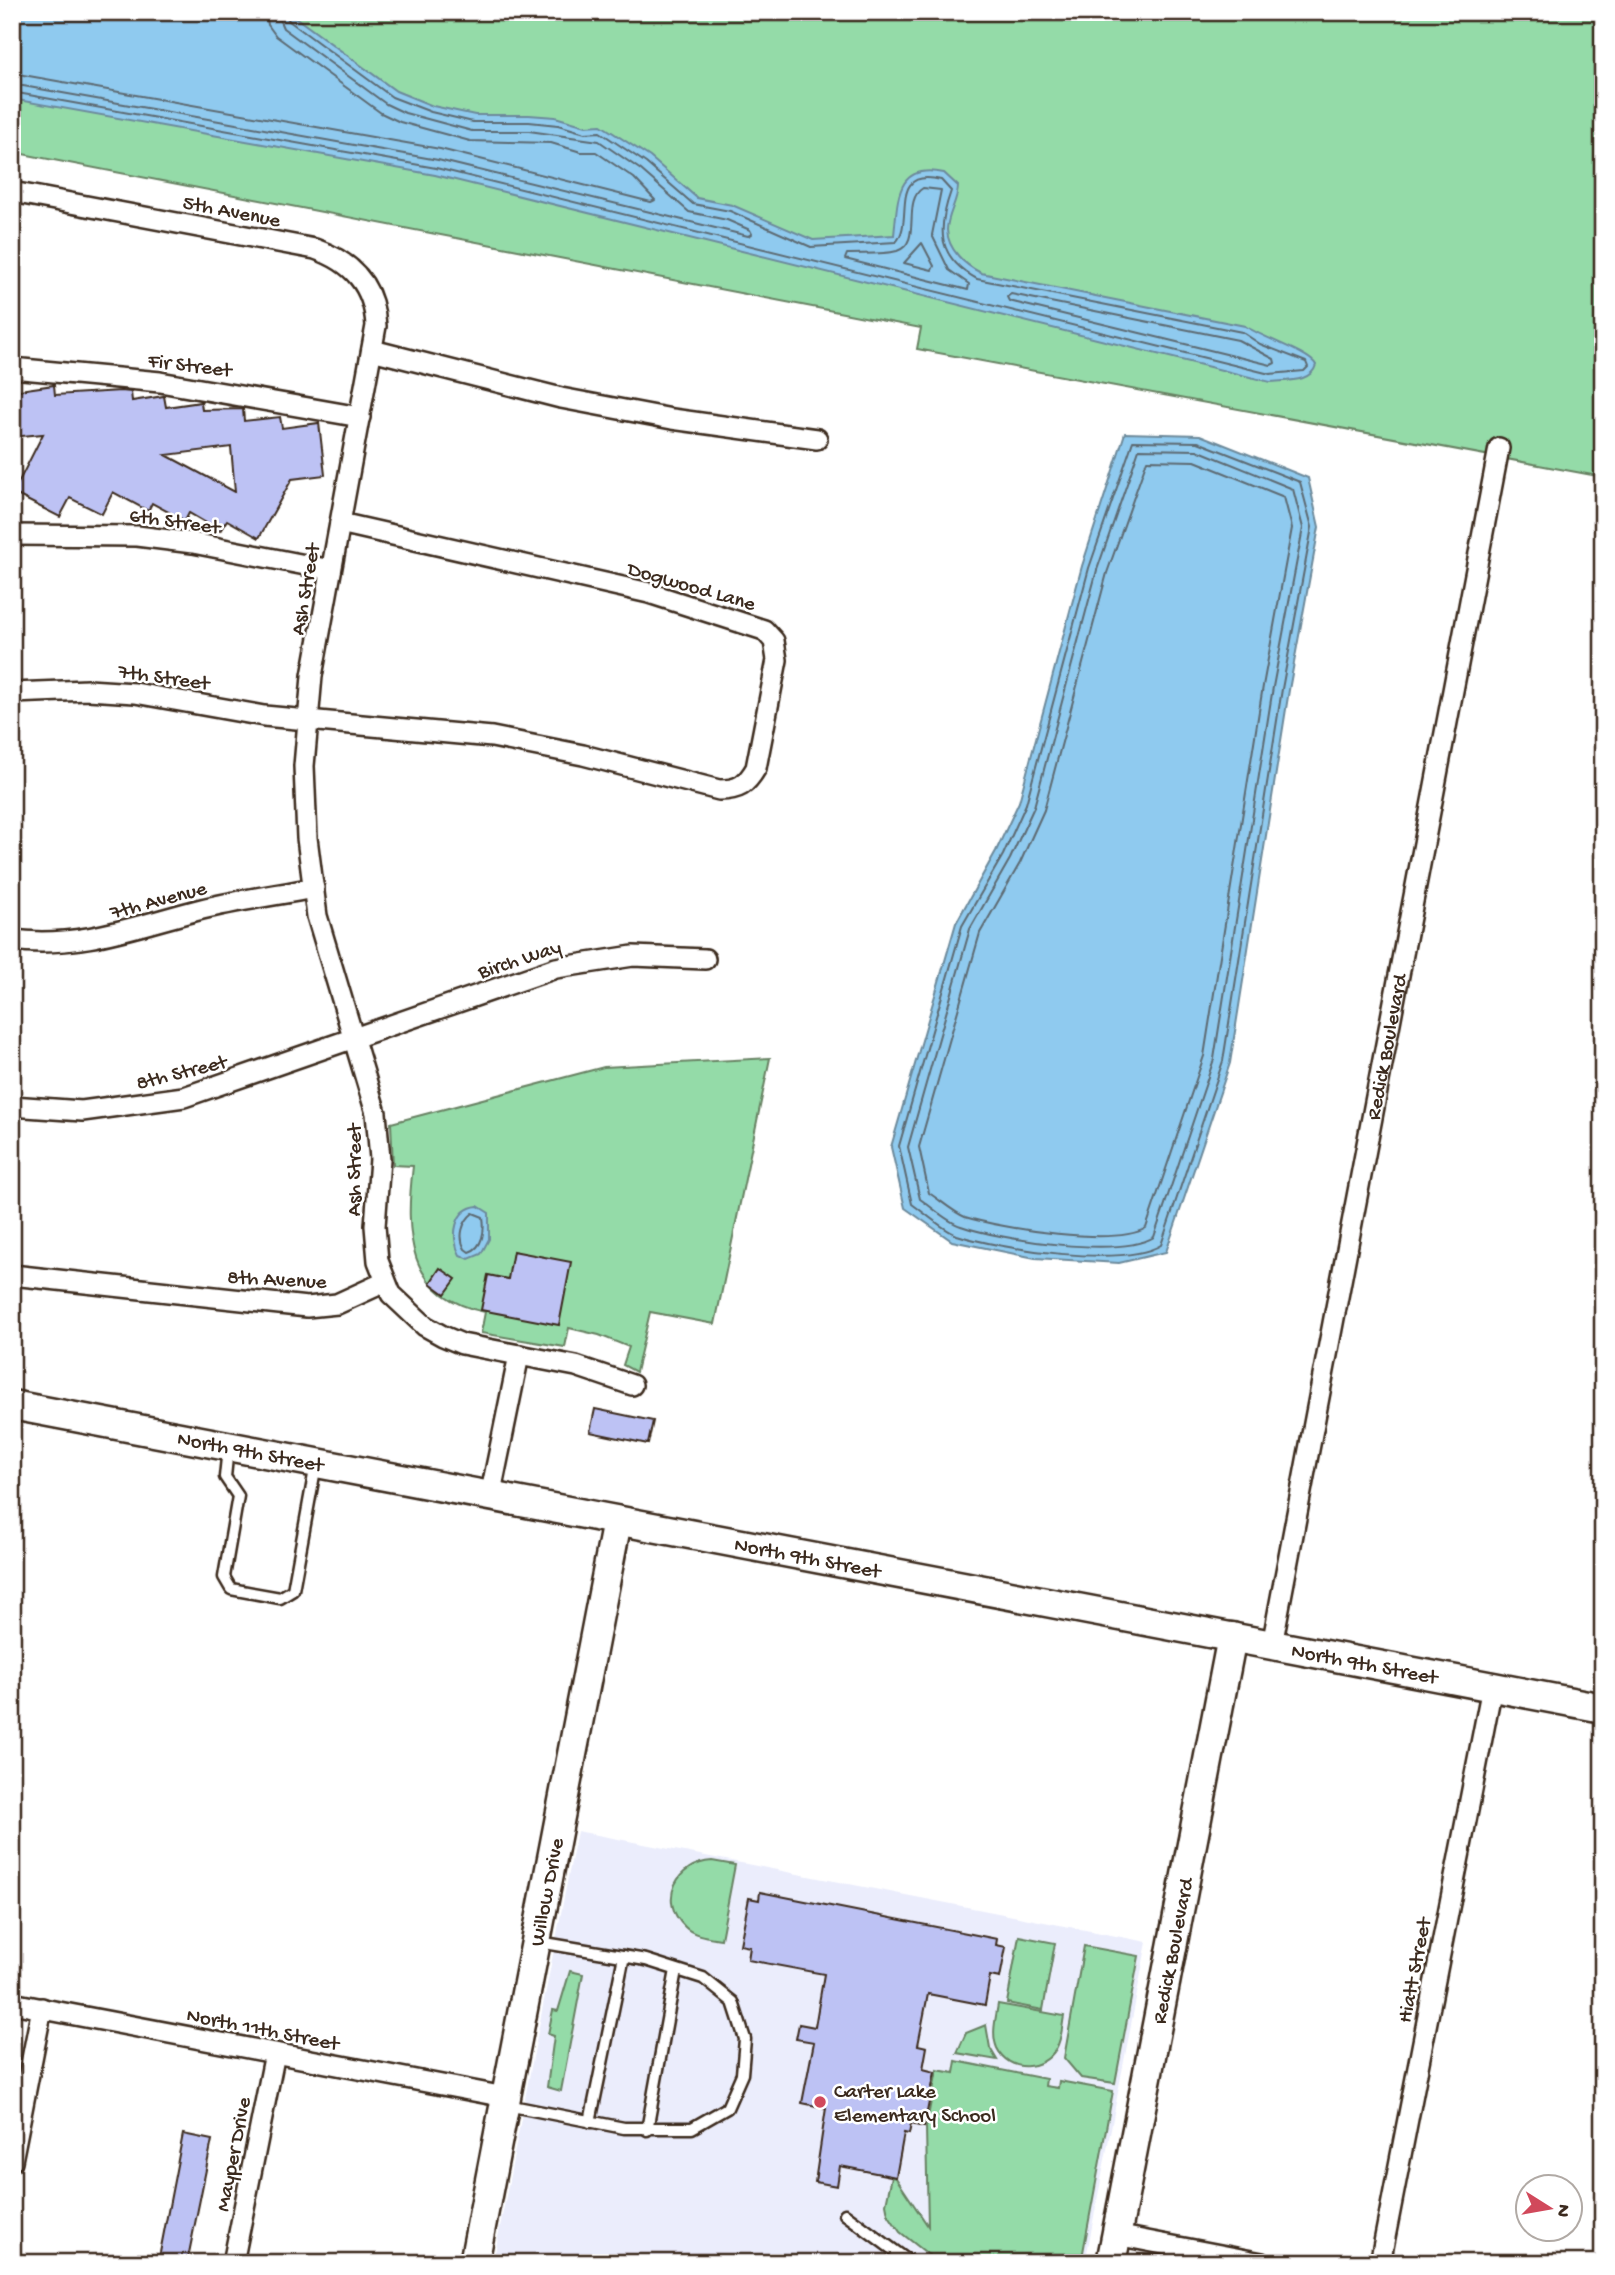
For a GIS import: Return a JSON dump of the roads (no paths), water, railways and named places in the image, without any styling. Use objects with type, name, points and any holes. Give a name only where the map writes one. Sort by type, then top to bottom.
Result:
[{"type":"street","name":"5th Avenue","points":[[12,192],[315,249],[336,256],[358,273],[370,292],[376,326],[372,350]]},
{"type":"street","name":"Ash Street","points":[[372,350],[312,676],[305,790],[314,888],[330,967],[376,1113],[380,1159],[376,1242],[385,1282]]},
{"type":"street","points":[[372,350],[561,398],[673,419],[817,439]]},
{"type":"street","name":"Fir Street","points":[[12,368],[184,385],[360,417]]},
{"type":"street","name":"Redick Boulevard","points":[[1272,1645],[1499,448]]},
{"type":"street","name":"Dogwood Lane","points":[[308,720],[492,737],[583,755],[719,790],[735,790],[747,784],[756,768],[777,660],[775,641],[764,630],[728,616],[649,593],[340,523]]},
{"type":"street","name":"6th Street","points":[[12,535],[137,536],[193,543],[331,570]]},
{"type":"street","name":"7th Street","points":[[12,693],[77,690],[135,693],[264,716],[308,720]]},
{"type":"street","name":"7th Avenue","points":[[12,940],[45,943],[95,939],[203,909],[314,888]]},
{"type":"street","name":"Birch Way","points":[[354,1039],[556,968],[585,961],[633,956],[705,959]]},
{"type":"street","name":"8th Street","points":[[12,1106],[82,1111],[184,1097],[354,1039]]},
{"type":"street","name":"8th Avenue","points":[[12,1275],[307,1307],[337,1304],[385,1282]]},
{"type":"street","points":[[385,1282],[391,1294],[407,1311],[443,1336],[588,1369],[632,1385]]},
{"type":"street","points":[[490,1497],[519,1355]]},
{"type":"street","name":"North 9th Street","points":[[12,1405],[1603,1708]]},
{"type":"street","name":"Willow Drive","points":[[483,2261],[504,2101],[617,1521]]},
{"type":"street","name":"Redick Boulevard","points":[[1111,2263],[1231,1637]]},
{"type":"street","name":"Hiatt Street","points":[[1380,2263],[1492,1687]]},
{"type":"street","name":"North 11th Street","points":[[12,2003],[275,2053],[504,2101]]},
{"type":"street","points":[[12,2161],[42,2008]]},
{"type":"street","name":"Mayper Drive","points":[[233,2263],[275,2053]]},
{"type":"street","points":[[1116,2235],[1262,2263]]},
{"type":"lane","points":[[228,1446],[225,1476],[238,1496],[224,1577],[231,1589],[281,1598],[293,1590],[316,1463]]},
{"type":"lane","points":[[504,2101],[590,2122],[648,2130],[692,2128],[726,2108],[742,2074],[745,2039],[733,2002],[703,1978],[624,1956],[535,1941]]},
{"type":"lane","points":[[590,2122],[624,1956]]},
{"type":"lane","points":[[648,2130],[676,1970]]},
{"type":"lane","points":[[845,2214],[911,2263]]},
{"type":"water","points":[[12,12],[288,12],[396,91],[433,106],[475,115],[555,117],[586,126],[601,125],[650,157],[697,198],[732,205],[813,240],[894,235],[899,198],[908,179],[916,173],[928,171],[944,173],[958,186],[947,224],[950,244],[963,261],[981,273],[1245,326],[1305,355],[1316,365],[1309,375],[1303,378],[1270,382],[435,175],[12,99]]},
{"type":"water","points":[[1125,433],[1200,435],[1308,478],[1319,527],[1289,690],[1230,1063],[1166,1252],[1119,1263],[1035,1258],[952,1241],[905,1208],[891,1147],[956,923],[996,851],[1019,802],[1082,566]]},
{"type":"water","points":[[478,1206],[489,1213],[489,1239],[481,1254],[469,1259],[460,1255],[457,1248],[456,1225],[464,1212]]},
{"type":"place","name":"Carter Lake Elementary School","points":[[820,2102]]}]
